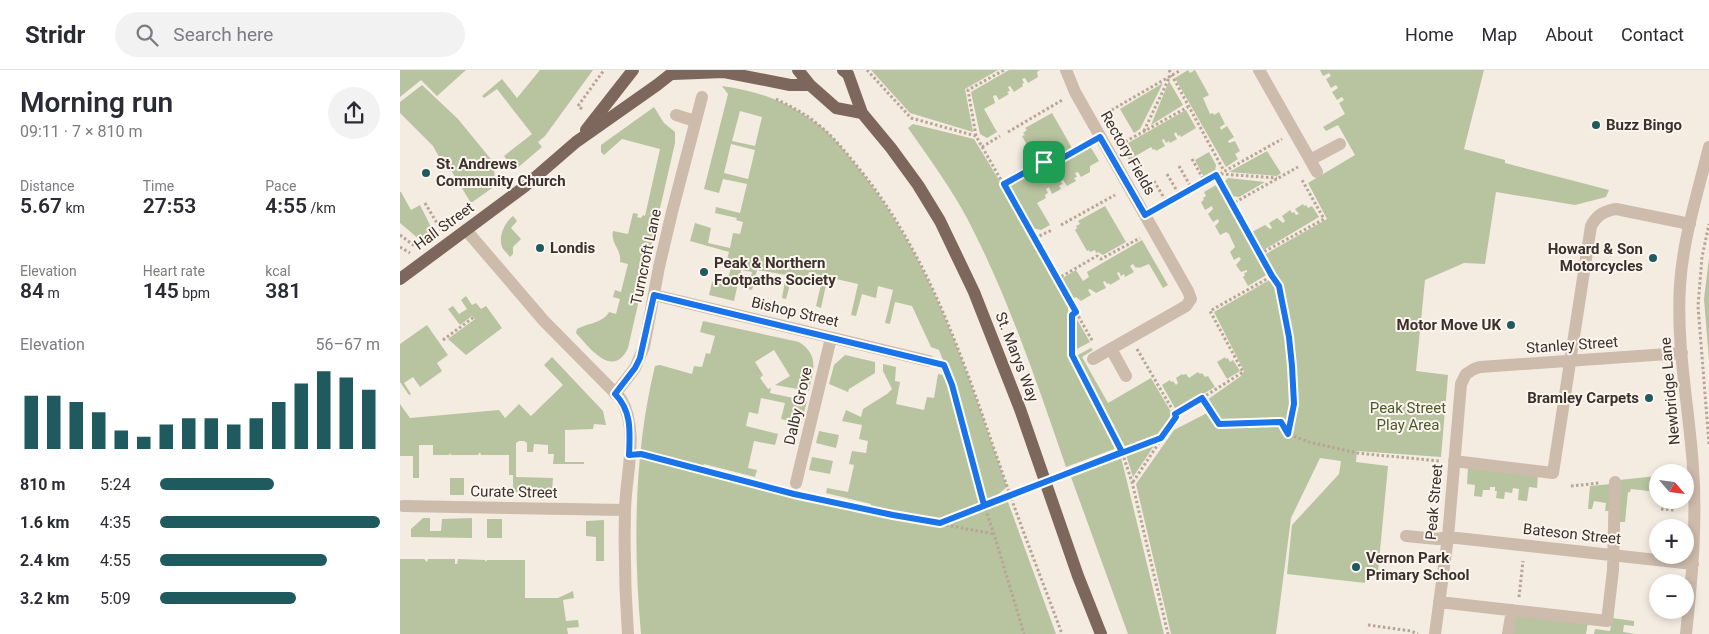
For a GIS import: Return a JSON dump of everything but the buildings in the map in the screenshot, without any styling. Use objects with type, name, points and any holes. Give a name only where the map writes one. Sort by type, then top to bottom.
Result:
[{"type":"main road","points":[[798,70],[810,85],[836,108],[862,113]]},
{"type":"main road","name":"St. Marys Way","points":[[844,70],[848,74],[862,113],[918,185],[940,221],[974,292],[1017,400],[1078,576],[1101,634]]},
{"type":"main road","name":"Hall Street","points":[[576,142],[632,71]]},
{"type":"main road","name":"Hall Street","points":[[400,279],[524,187],[576,142],[674,72]]},
{"type":"main road","points":[[674,72],[724,72],[790,85],[810,85]]},
{"type":"street","name":"Rectory Fields","points":[[1066,70],[1091,122],[1191,299],[1186,306],[1101,354]]},
{"type":"street","points":[[1259,70],[1316,172]]},
{"type":"street","name":"Turncroft Lane","points":[[615,394],[635,368],[640,358],[674,205],[702,97]]},
{"type":"street","points":[[676,114],[696,121]]},
{"type":"street","points":[[1310,160],[1340,144]]},
{"type":"street","name":"Newbridge Lane","points":[[1694,542],[1693,467],[1679,302],[1680,283],[1690,224],[1709,147]]},
{"type":"street","points":[[1454,461],[1554,473],[1591,226],[1596,217],[1606,210],[1616,209],[1690,224]]},
{"type":"street","points":[[466,230],[544,321],[625,406],[630,424],[625,510],[625,593],[628,634]]},
{"type":"street","name":"Bishop Street","points":[[654,295],[929,361]]},
{"type":"street","name":"Dalby Grove","points":[[796,488],[830,338]]},
{"type":"street","name":"Stanley Street","points":[[1466,374],[1474,369],[1490,366],[1682,353]]},
{"type":"street","points":[[1101,354],[1126,376]]},
{"type":"street","name":"Peak Street","points":[[1435,634],[1448,537],[1461,384],[1466,374]]},
{"type":"street","points":[[1439,602],[1607,621],[1613,570],[1615,482]]},
{"type":"street","name":"Curate Street","points":[[403,506],[625,510]]},
{"type":"street","name":"Bateson Street","points":[[1406,536],[1437,539],[1448,537],[1649,558]]},
{"type":"street","name":"Newbridge Lane","points":[[1686,634],[1693,564]]},
{"type":"street","points":[[1508,634],[1514,610]]},
{"type":"path","points":[[594,120],[578,106],[604,70]]},
{"type":"path","points":[[867,70],[911,118],[976,136]]},
{"type":"path","points":[[1004,70],[968,90],[976,136],[1101,354]]},
{"type":"path","points":[[1169,70],[1224,171]]},
{"type":"path","points":[[1091,122],[1181,70]]},
{"type":"path","points":[[1143,131],[1171,76]]},
{"type":"path","points":[[1008,132],[1075,92]]},
{"type":"path","points":[[773,98],[814,122],[834,138],[876,190],[899,225],[941,305],[1062,634]]},
{"type":"path","points":[[1109,152],[1188,106]]},
{"type":"path","points":[[1145,215],[1294,132]]},
{"type":"path","points":[[982,147],[1000,136]]},
{"type":"path","points":[[1004,184],[1044,162],[1052,164],[1100,137]]},
{"type":"path","points":[[1192,159],[1205,182]]},
{"type":"path","points":[[1232,204],[1310,160]]},
{"type":"path","points":[[1179,166],[1192,189]]},
{"type":"path","points":[[1167,174],[1180,196]]},
{"type":"path","points":[[1218,175],[1278,178]]},
{"type":"path","points":[[1218,175],[1232,204],[1279,286],[1289,337],[1292,366],[1294,404],[1288,434]]},
{"type":"path","points":[[1260,254],[1324,218],[1300,177]]},
{"type":"path","points":[[1154,181],[1167,203]]},
{"type":"path","points":[[1061,225],[1129,187]]},
{"type":"path","points":[[425,202],[442,232]]},
{"type":"path","points":[[1709,224],[1702,257],[1698,306],[1709,445]]},
{"type":"path","points":[[1035,238],[1052,230]]},
{"type":"path","points":[[1057,279],[1097,256],[1101,259],[1153,230]]},
{"type":"path","points":[[400,235],[419,249]]},
{"type":"path","points":[[400,247],[412,254]]},
{"type":"path","points":[[1175,414],[1243,372],[1210,311],[1272,276]]},
{"type":"path","points":[[1076,312],[1072,315],[1072,355],[1122,452],[1132,482],[1168,634]]},
{"type":"path","points":[[443,340],[474,317]]},
{"type":"path","points":[[1131,338],[1176,417],[1132,482]]},
{"type":"path","points":[[929,361],[944,365],[952,385],[984,505],[1024,634]]},
{"type":"path","points":[[1202,398],[1219,424],[1281,422],[1288,434],[1308,442],[1357,453],[1454,461]]},
{"type":"path","points":[[940,523],[1161,438]]},
{"type":"path","points":[[629,455],[641,454],[785,492]]},
{"type":"path","points":[[1571,486],[1615,482]]},
{"type":"path","points":[[796,488],[893,515],[994,534]]},
{"type":"path","points":[[1661,509],[1675,510]]},
{"type":"path","points":[[1514,610],[1525,545]]},
{"type":"path","points":[[1368,625],[1411,631],[1418,634]]},
{"type":"green space","points":[[400,70],[466,70],[437,96],[421,80],[400,97]]},
{"type":"green space","points":[[540,70],[593,70],[545,136],[538,142],[542,147],[515,170],[504,156],[532,134],[497,89],[484,98],[482,96],[502,79],[517,98]]},
{"type":"green space","points":[[871,70],[998,70],[965,89],[973,132],[910,113]]},
{"type":"green space","points":[[1009,70],[1040,70],[1037,72],[1038,77],[1028,83],[1025,78],[1022,79],[1023,86],[1014,92],[1010,86],[1008,87],[1010,91],[1007,92],[1009,94],[999,100],[996,95],[993,96],[995,103],[984,109],[997,132],[987,138],[980,134],[971,92]]},
{"type":"green space","points":[[1188,70],[1190,73],[1195,70],[1209,95],[1203,98],[1210,114],[1213,113],[1214,115],[1219,112],[1225,124],[1220,127],[1221,130],[1227,126],[1234,137],[1228,141],[1229,143],[1235,141],[1240,151],[1235,154],[1238,159],[1226,167],[1175,78]]},
{"type":"green space","name":"Peak Street Play Area","points":[[1320,70],[1484,70],[1464,149],[1505,160],[1505,163],[1609,190],[1606,197],[1575,205],[1496,192],[1485,264],[1464,263],[1425,280],[1416,371],[1448,375],[1441,457],[1357,451],[1356,462],[1388,466],[1378,572],[1366,570],[1365,583],[1287,574],[1292,525],[1339,474],[1341,461],[1320,458],[1291,518],[1276,634],[1171,634],[1136,484],[1174,430],[1211,411],[1212,409],[1207,400],[1241,376],[1244,371],[1214,312],[1271,279],[1274,283],[1277,277],[1264,255],[1327,219],[1308,183],[1355,155],[1338,125],[1326,131],[1323,127],[1345,114],[1339,103],[1344,100],[1342,97],[1337,100],[1332,92],[1338,88],[1336,85],[1331,88],[1326,79],[1331,76],[1329,73],[1323,76]]},
{"type":"green space","points":[[1169,81],[1183,105],[1151,125]]},
{"type":"green space","points":[[1163,83],[1140,129],[1134,133],[1120,109]]},
{"type":"green space","points":[[422,85],[458,119],[494,163],[495,186],[471,203],[449,167],[445,168],[433,146],[400,113],[400,102]]},
{"type":"green space","points":[[722,86],[747,91],[781,102],[819,125],[836,141],[855,164],[882,200],[906,238],[945,318],[978,402],[1007,487],[986,504],[1008,502],[1056,634],[641,634],[638,601],[637,499],[639,465],[648,399],[655,366],[660,365],[692,374],[694,366],[702,367],[706,353],[710,354],[715,336],[700,332],[703,321],[799,342],[810,353],[813,370],[809,391],[775,385],[790,376],[774,350],[755,362],[763,375],[760,378],[768,389],[771,388],[770,393],[807,401],[801,424],[781,419],[785,403],[761,398],[758,414],[749,412],[746,426],[778,434],[775,445],[754,441],[748,468],[757,470],[755,477],[704,464],[702,470],[869,510],[871,504],[826,493],[827,488],[848,492],[854,465],[849,464],[852,451],[866,453],[868,441],[859,439],[862,425],[842,421],[846,410],[861,417],[863,409],[892,389],[883,371],[883,364],[896,367],[895,381],[900,382],[896,404],[924,410],[927,397],[934,398],[938,374],[949,376],[939,350],[931,347],[912,306],[895,302],[890,324],[885,323],[893,290],[878,286],[876,298],[862,294],[856,316],[851,315],[858,284],[832,278],[829,286],[826,285],[821,308],[816,306],[823,276],[809,272],[806,281],[792,277],[786,299],[782,298],[786,275],[757,270],[752,290],[748,289],[752,272],[741,270],[734,301],[709,295],[712,282],[726,285],[731,268],[725,266],[729,252],[690,241],[695,223],[711,228],[708,243],[730,248],[733,233],[740,234],[743,222],[736,220],[737,218],[715,213],[716,207],[740,213],[747,184],[723,179],[719,193],[704,189],[728,94]],"holes":[[[740,111],[762,117],[755,146],[732,141]],[[731,144],[755,150],[748,179],[724,173]]]},
{"type":"green space","points":[[654,107],[664,123],[675,132],[675,143],[628,348],[622,357],[615,361],[608,361],[594,352],[576,333],[577,329],[599,321],[609,312],[616,314],[620,299],[613,297],[615,290],[621,292],[628,264],[620,262],[613,239],[613,231],[628,234],[633,213],[638,214],[637,217],[641,218],[643,215],[645,216],[660,149],[622,139],[604,155],[601,152],[601,145]]},
{"type":"green space","points":[[1186,110],[1196,128],[1181,137],[1176,132],[1174,134],[1177,139],[1166,143],[1164,139],[1162,140],[1165,146],[1156,151],[1151,147],[1129,160],[1121,147]]},
{"type":"green space","points":[[1052,113],[1072,148],[1053,160],[1041,156],[1037,158],[1035,155],[1033,156],[1022,136],[1025,135],[1023,133],[1027,130],[1025,128]]},
{"type":"green space","points":[[913,124],[974,139],[1002,185],[1068,307],[1070,356],[1117,448],[1066,467],[1022,342],[997,280],[961,208],[940,173],[908,128]]},
{"type":"green space","points":[[1090,146],[1099,161],[1090,166],[1090,172],[1081,177],[1078,172],[1075,173],[1077,177],[1074,178],[1076,181],[1067,186],[1063,180],[1061,181],[1062,184],[1059,186],[1061,189],[1052,194],[1049,187],[1046,189],[1048,193],[1045,195],[1046,198],[1037,203],[1050,225],[1041,230],[1032,228],[1008,186],[1034,171],[1037,176]]},
{"type":"green space","points":[[1267,151],[1281,173],[1277,176],[1229,172]]},
{"type":"green space","points":[[1209,152],[1216,165],[1215,171],[1204,177],[1195,160]]},
{"type":"green space","points":[[1228,178],[1265,182],[1239,197],[1231,196],[1224,182]]},
{"type":"green space","points":[[1218,184],[1268,274],[1248,286],[1243,277],[1247,270],[1241,272],[1236,265],[1241,259],[1239,257],[1234,260],[1230,252],[1235,247],[1229,234],[1226,232],[1220,235],[1215,226],[1219,222],[1218,219],[1213,222],[1208,214],[1213,209],[1212,206],[1205,210],[1201,202],[1206,196],[1204,192]]},
{"type":"green space","points":[[400,192],[411,210],[420,205],[433,231],[420,240],[400,223]]},
{"type":"green space","points":[[1303,204],[1308,208],[1312,206],[1319,217],[1262,251],[1252,232],[1265,225],[1270,229],[1272,228],[1269,223],[1277,218],[1283,223],[1285,221],[1282,216],[1290,210],[1296,215],[1299,214],[1295,209]]},
{"type":"green space","points":[[1105,206],[1126,242],[1103,255],[1098,252],[1096,253],[1095,250],[1087,251],[1075,230],[1076,226],[1080,224],[1078,221]]},
{"type":"green space","points":[[513,216],[517,221],[511,228],[521,239],[513,247],[513,254],[510,257],[503,248],[501,238],[507,222]]},
{"type":"green space","points":[[1142,240],[1168,285],[1163,288],[1149,264],[1136,268],[1133,264],[1130,266],[1134,272],[1125,277],[1124,274],[1121,276],[1119,272],[1117,273],[1120,279],[1110,285],[1105,281],[1103,282],[1106,288],[1096,293],[1090,289],[1088,290],[1091,295],[1081,301],[1076,297],[1073,299],[1061,279],[1076,270],[1083,281],[1089,277],[1087,272]]},
{"type":"green space","points":[[1709,258],[1709,360],[1704,299]]},
{"type":"green space","points":[[466,296],[472,305],[476,303],[481,309],[486,306],[502,328],[466,355],[448,339],[475,319],[472,316],[460,325],[448,309],[453,306],[459,314],[467,309],[461,300]]},
{"type":"green space","points":[[1076,318],[1090,342],[1073,351],[1073,320]]},
{"type":"green space","points":[[427,325],[448,355],[437,363],[442,371],[420,387],[413,377],[404,383],[411,394],[409,395],[400,382],[400,344]]},
{"type":"green space","points":[[1091,348],[1093,350],[1082,357],[1108,403],[1151,378],[1174,417],[1164,432],[1125,447],[1076,356]]},
{"type":"green space","points":[[845,355],[875,362],[875,373],[849,389],[848,392],[829,384],[834,365]]},
{"type":"green space","points":[[552,357],[603,411],[606,425],[594,424],[593,429],[565,430],[565,462],[584,462],[584,464],[553,464],[554,454],[548,454],[548,445],[534,444],[533,452],[527,452],[527,443],[519,441],[516,443],[516,477],[553,478],[552,493],[513,492],[513,475],[509,475],[509,455],[481,455],[480,452],[478,455],[451,455],[450,453],[449,455],[433,455],[433,445],[419,445],[419,478],[413,478],[413,456],[400,456],[400,404],[410,418],[499,410],[505,418],[519,404],[531,416],[563,385],[544,365]]},
{"type":"green space","points":[[1225,357],[1230,362],[1233,360],[1240,371],[1227,379],[1217,362]]},
{"type":"green space","points":[[1198,372],[1202,373],[1205,377],[1208,376],[1215,387],[1176,410],[1162,385],[1170,380],[1176,385],[1178,383],[1176,378],[1182,374],[1186,374],[1189,378]]},
{"type":"green space","points":[[819,431],[839,435],[836,448],[816,443]]},
{"type":"green space","points":[[1156,443],[1133,477],[1127,453]]},
{"type":"green space","points":[[812,457],[833,461],[830,474],[809,470]]},
{"type":"green space","points":[[1121,457],[1164,634],[1128,634],[1071,477]]},
{"type":"green space","points":[[1468,467],[1538,474],[1537,488],[1529,487],[1527,501],[1518,500],[1519,489],[1513,488],[1512,493],[1505,492],[1504,499],[1496,498],[1497,491],[1495,491],[1495,487],[1490,487],[1490,490],[1483,490],[1482,497],[1474,496],[1475,485],[1467,484]]},
{"type":"green space","points":[[1649,477],[1649,491],[1631,489],[1628,492],[1625,522],[1618,522],[1619,480]]},
{"type":"green space","points":[[450,478],[464,478],[464,495],[450,495]]},
{"type":"green space","points":[[1611,484],[1610,511],[1605,511],[1606,503],[1594,501],[1592,509],[1588,509],[1590,486]]},
{"type":"green space","points":[[423,518],[430,518],[430,531],[441,531],[442,519],[472,518],[472,538],[411,537],[411,529]]},
{"type":"green space","points":[[487,519],[502,519],[502,538],[487,538]]},
{"type":"green space","points":[[604,520],[604,561],[596,561],[596,537],[586,536],[586,521]]},
{"type":"green space","points":[[400,559],[424,559],[427,562],[428,559],[455,559],[455,564],[457,564],[458,559],[485,560],[486,562],[487,560],[525,560],[525,598],[558,598],[573,591],[574,598],[563,600],[566,621],[578,620],[579,627],[567,628],[568,634],[400,634]]},
{"type":"green space","points":[[1516,613],[1588,622],[1586,634],[1513,634]]},
{"type":"green space","points":[[1612,618],[1634,621],[1634,626],[1624,625],[1623,632],[1636,634],[1594,634],[1595,629],[1610,631]]},
{"type":"place","name":"Buzz Bingo","points":[[1596,125]]},
{"type":"place","name":"St. Andrews Community Church","points":[[426,173]]},
{"type":"place","name":"Londis","points":[[540,248]]},
{"type":"place","name":"Howard & Son Motorcycles","points":[[1653,258]]},
{"type":"place","name":"Peak & Northern Footpaths Society","points":[[704,272]]},
{"type":"place","name":"Motor Move UK","points":[[1511,325]]},
{"type":"place","name":"Bramley Carpets","points":[[1649,398]]},
{"type":"place","name":"Vernon Park Primary School","points":[[1356,567]]},
{"type":"route","points":[[1044,162],[1004,184],[1076,312],[1072,315],[1072,355],[1122,452],[940,523],[794,494],[641,454],[629,455],[630,424],[628,415],[621,399],[615,394],[635,368],[640,358],[644,347],[654,295],[944,365],[952,385],[984,505],[1122,452],[1161,438],[1176,417],[1175,414],[1202,398],[1219,424],[1281,422],[1288,434],[1294,404],[1292,366],[1289,337],[1279,286],[1216,175],[1145,215],[1100,137],[1052,164],[1044,162]]}]
